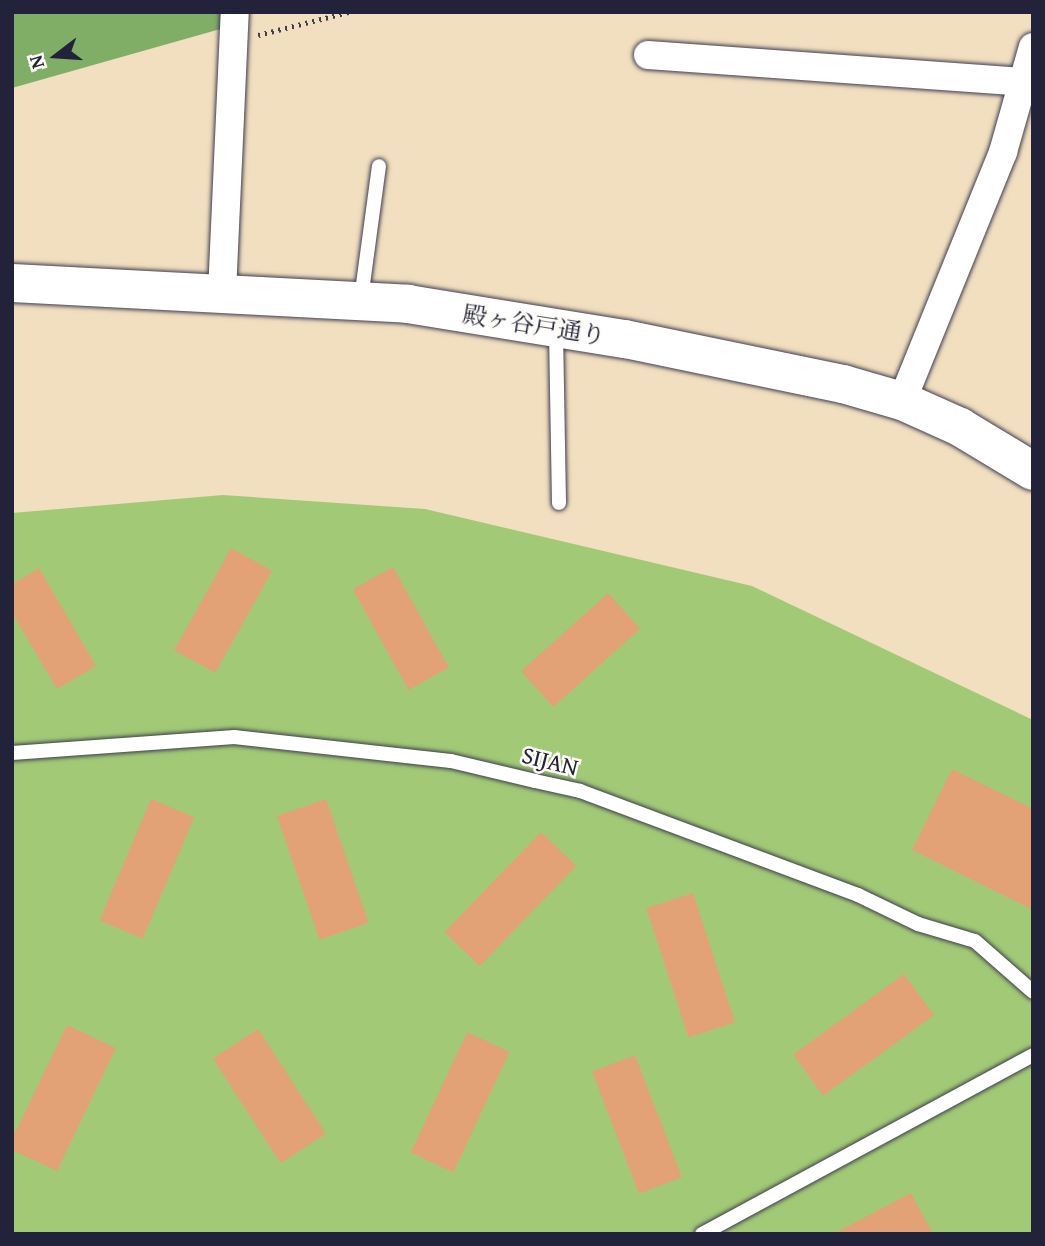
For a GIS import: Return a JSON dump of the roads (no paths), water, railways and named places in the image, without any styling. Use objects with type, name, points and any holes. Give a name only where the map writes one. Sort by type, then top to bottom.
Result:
[{"type":"street","points":[[222,293],[237,41],[235,12]]},
{"type":"street","points":[[902,401],[1003,152],[1033,47]]},
{"type":"street","points":[[648,55],[1023,82]]},
{"type":"street","name":"殿ヶ谷戸通り","points":[[12,283],[361,301],[556,330],[765,367],[902,401],[960,427],[1033,471]]},
{"type":"lane","points":[[361,301],[379,166]]},
{"type":"lane","points":[[556,330],[559,503]]},
{"type":"lane","name":"SIJAN","points":[[12,753],[122,742],[234,737],[451,761],[580,791],[858,895],[918,923],[975,941],[1033,992]]},
{"type":"lane","points":[[702,1234],[1033,1055]]}]
